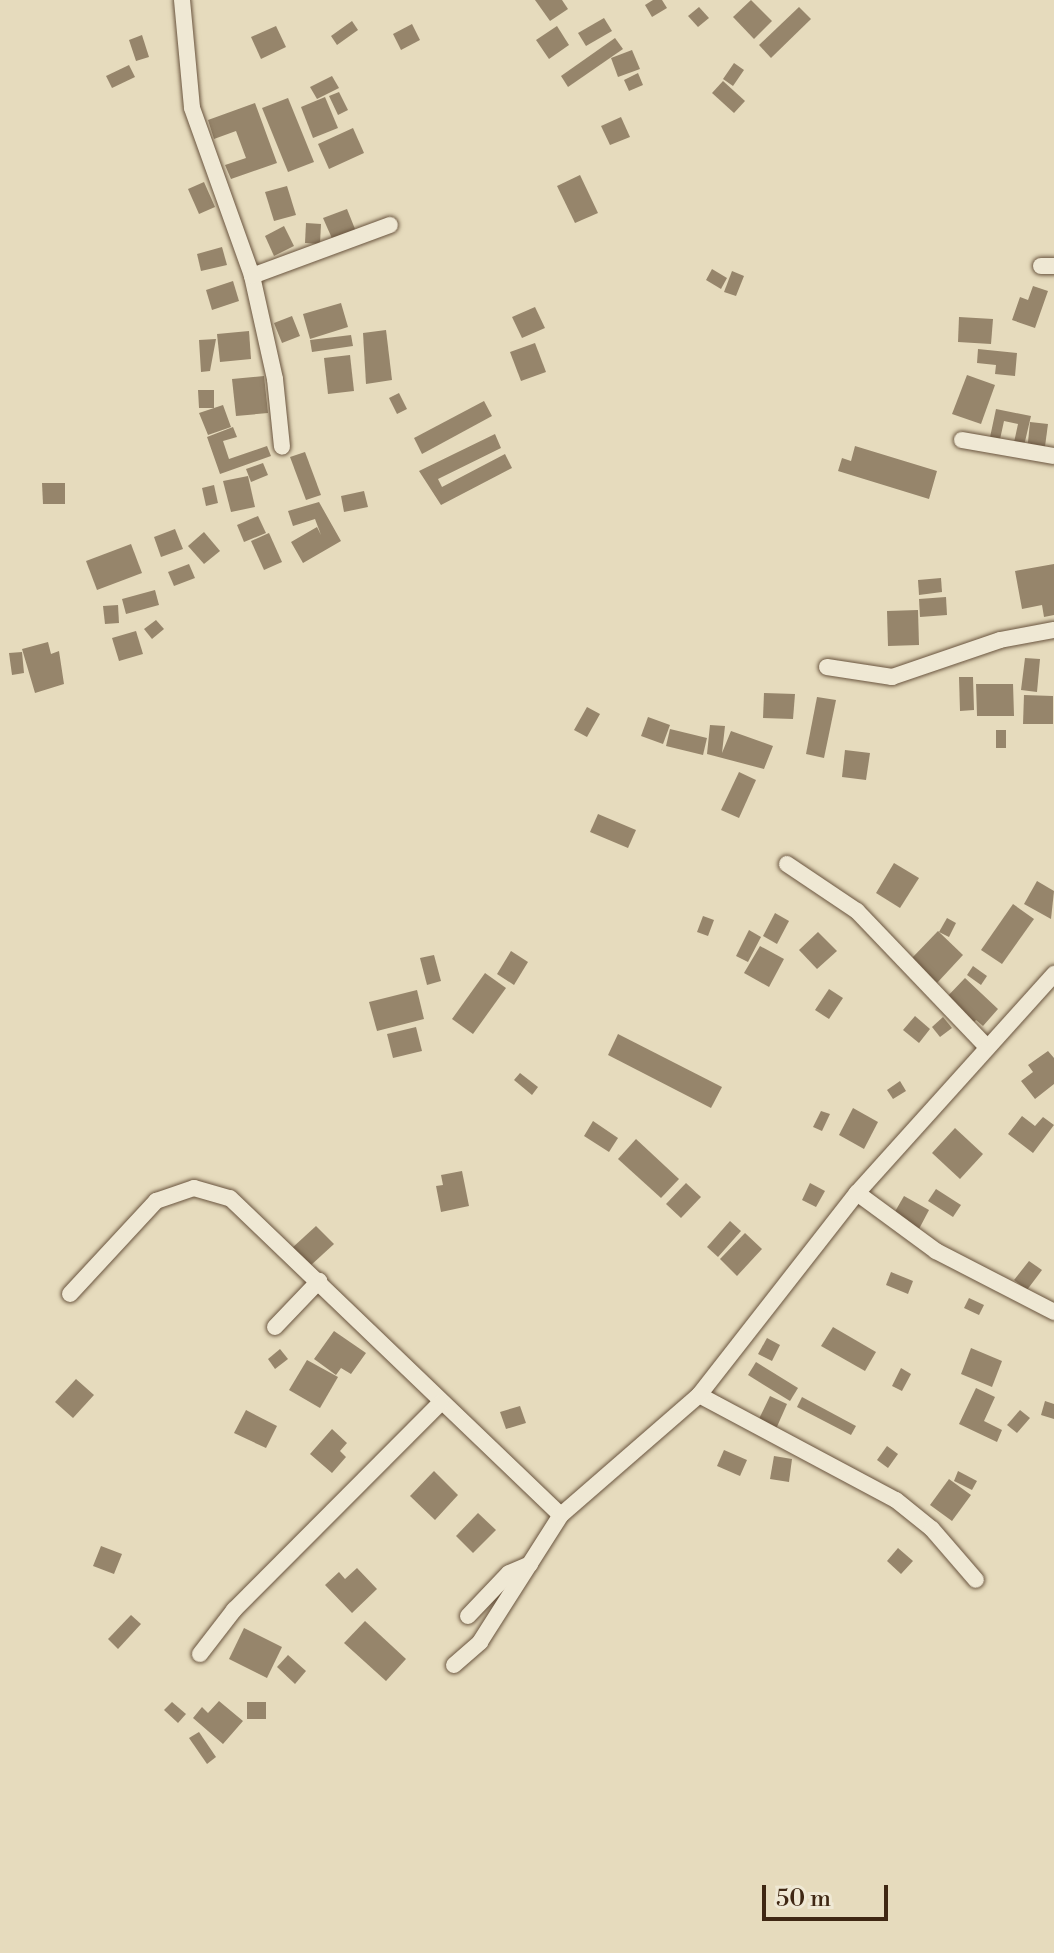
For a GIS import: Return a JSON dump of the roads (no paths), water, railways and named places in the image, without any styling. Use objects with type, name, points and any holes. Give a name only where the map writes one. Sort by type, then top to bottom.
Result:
[{"type":"street","points":[[182,0],[192,108],[252,276],[275,379],[282,447]]},
{"type":"street","points":[[252,276],[390,225]]},
{"type":"street","points":[[962,440],[1054,456]]},
{"type":"street","points":[[827,667],[892,677],[1000,640],[1054,630]]},
{"type":"street","points":[[787,864],[857,911],[987,1047]]},
{"type":"street","points":[[454,1665],[480,1642],[561,1515],[699,1395],[857,1193],[1054,974]]},
{"type":"street","points":[[70,1294],[156,1201],[194,1188],[230,1198],[319,1281],[440,1403],[561,1515]]},
{"type":"street","points":[[857,1193],[936,1251],[1054,1312]]},
{"type":"street","points":[[275,1327],[319,1281]]},
{"type":"street","points":[[699,1395],[896,1500],[932,1529],[976,1580]]},
{"type":"street","points":[[200,1654],[234,1610],[440,1403]]},
{"type":"street","points":[[468,1616],[509,1573],[530,1564]]}]
